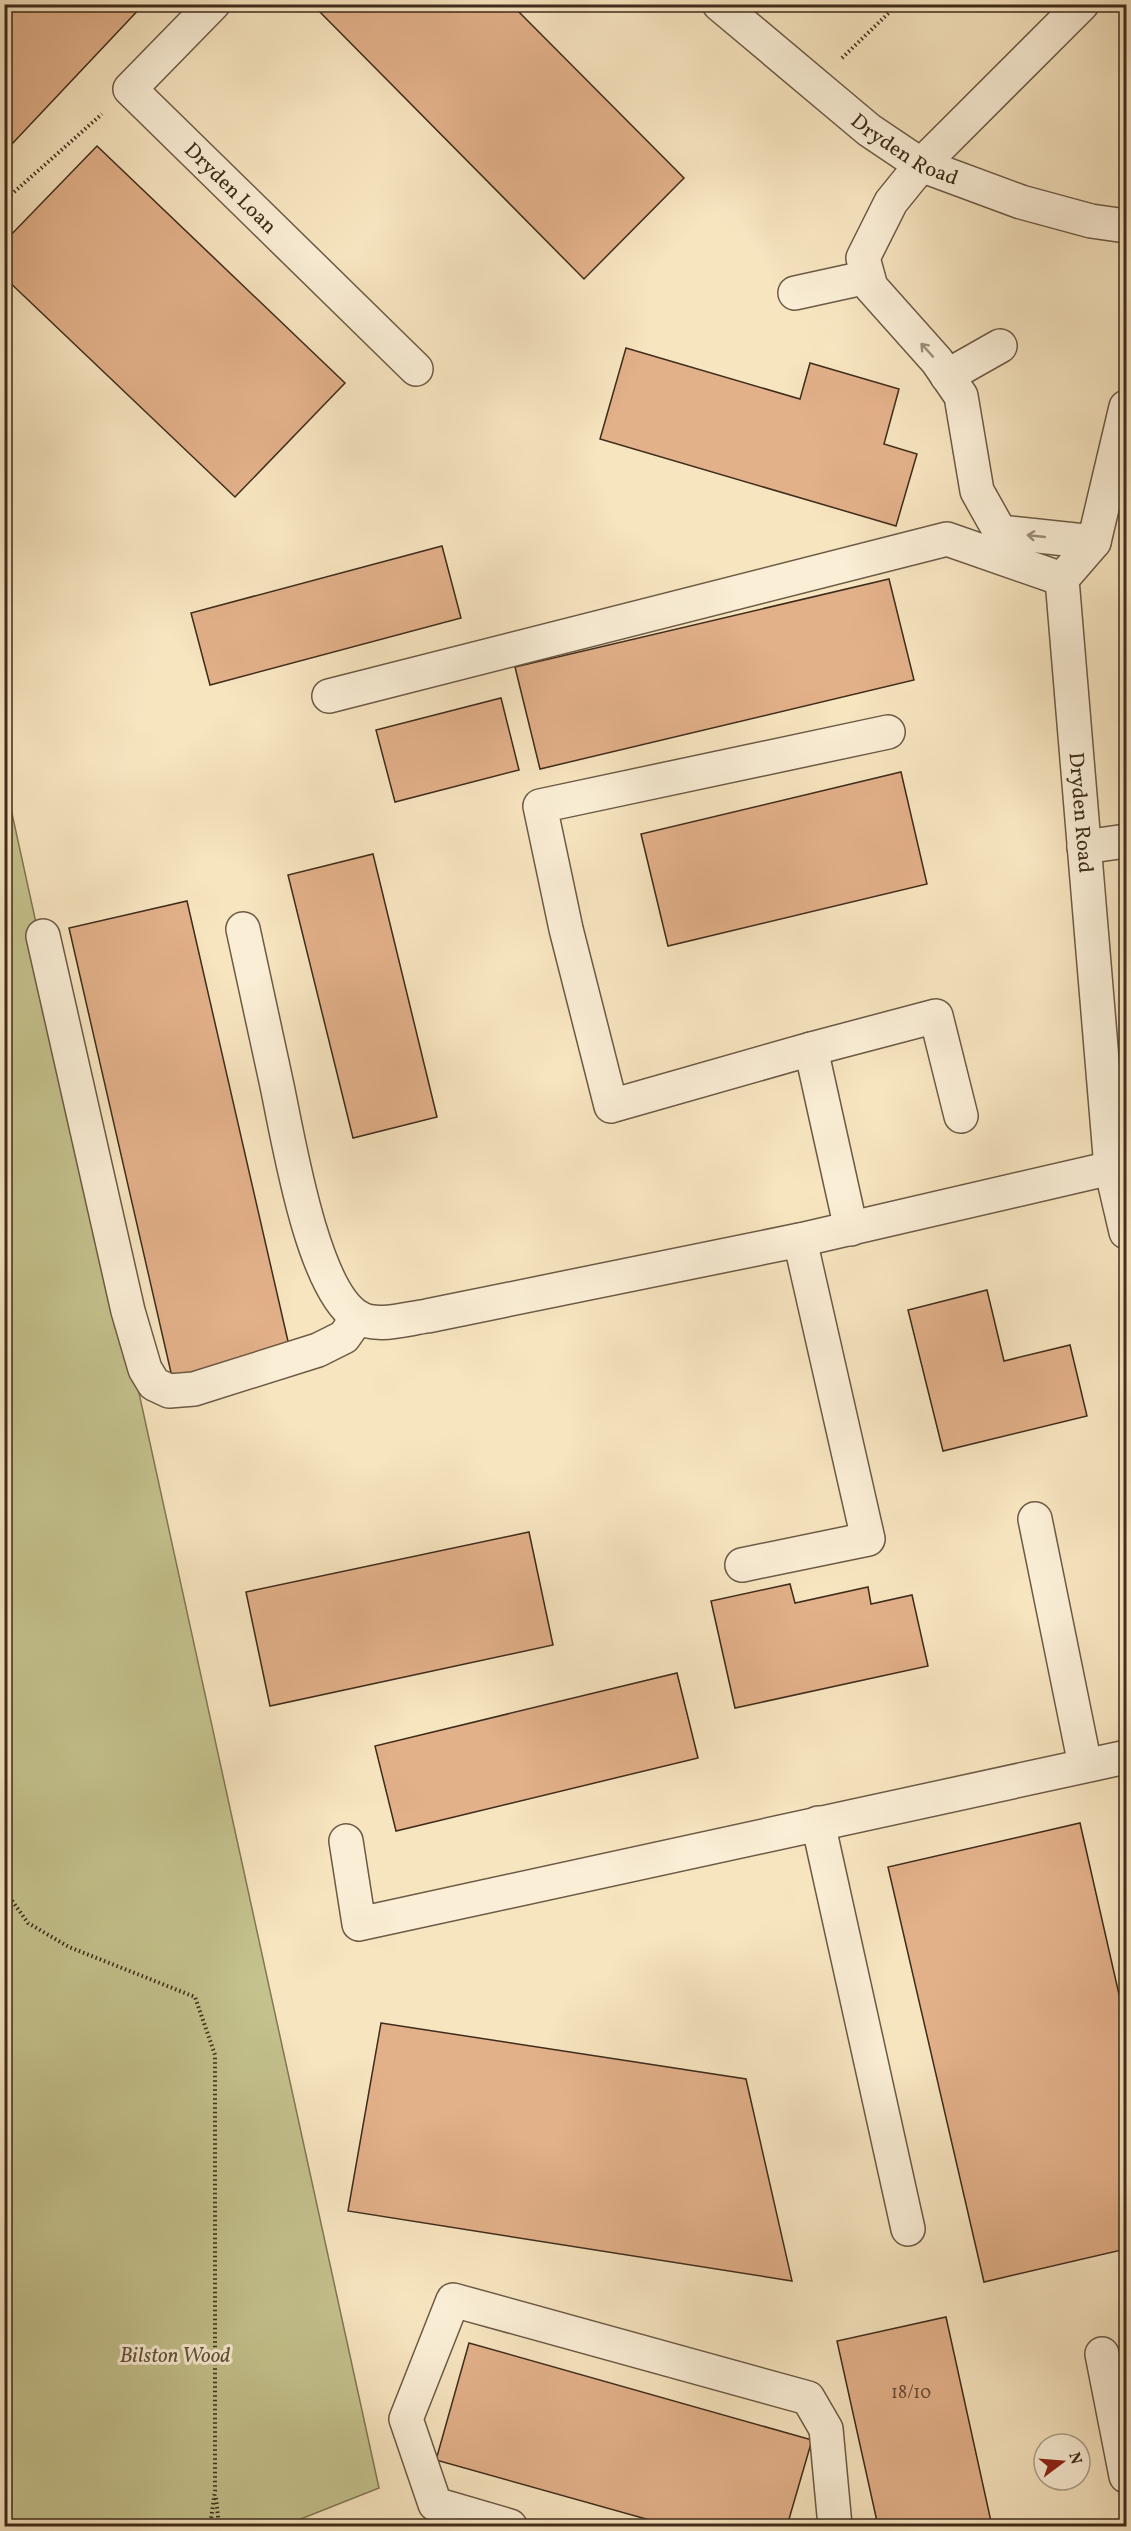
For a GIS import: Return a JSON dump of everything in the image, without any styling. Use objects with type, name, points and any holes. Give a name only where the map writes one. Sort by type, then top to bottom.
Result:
[{"type":"street","points":[[130,89],[213,4]]},
{"type":"street","name":"Dryden Road","points":[[719,4],[870,130],[921,165],[1021,202],[1091,221],[1126,226]]},
{"type":"street","points":[[1082,4],[921,165],[891,202],[862,258],[871,287],[937,361],[960,396],[977,491],[1000,532],[1094,542]]},
{"type":"street","name":"Dryden Loan","points":[[130,89],[416,369]]},
{"type":"street","points":[[795,293],[868,277]]},
{"type":"street","points":[[947,376],[1000,346]]},
{"type":"street","points":[[329,696],[948,539],[1062,579],[1094,542],[1126,407]]},
{"type":"street","name":"Dryden Road","points":[[1062,579],[1084,847],[1113,1040],[1111,1168],[1126,1232]]},
{"type":"street","points":[[888,732],[540,806],[566,929],[610,1106],[936,1016],[961,1116]]},
{"type":"street","points":[[1084,847],[1126,841]]},
{"type":"street","points":[[243,930],[299,1189],[312,1233],[327,1276],[346,1308],[369,1323],[427,1316],[800,1240],[1111,1168]]},
{"type":"street","points":[[43,936],[128,1311],[145,1369],[154,1384],[169,1391],[194,1389],[318,1350],[344,1337],[358,1317]]},
{"type":"street","points":[[811,1049],[851,1228]]},
{"type":"street","points":[[742,1565],[868,1539],[800,1240]]},
{"type":"street","points":[[1035,1519],[1085,1765]]},
{"type":"street","points":[[346,1842],[359,1924],[1126,1757]]},
{"type":"street","points":[[818,1823],[908,2229]]},
{"type":"street","points":[[510,2526],[435,2504],[406,2419],[453,2300],[808,2398],[826,2429],[835,2526]]},
{"type":"street","points":[[1102,2354],[1126,2476]]},
{"type":"path","points":[[816,85],[898,4]]},
{"type":"path","points":[[4,201],[130,89]]},
{"type":"path","points":[[4,1880],[8,1895],[28,1923],[69,1947],[195,1997],[215,2055],[215,2491],[219,2526]]},
{"type":"path","points":[[210,2526],[215,2491]]},
{"type":"green space","name":"Bilston Wood","points":[[4,777],[379,2488],[283,2526],[5,2526]]},
{"type":"building","points":[[4,4],[144,4],[11,145],[4,139]]},
{"type":"building","points":[[312,4],[511,4],[684,178],[584,279]]},
{"type":"building","points":[[97,146],[345,383],[235,497],[4,277],[4,242]]},
{"type":"building","points":[[626,348],[800,399],[810,363],[899,389],[884,444],[917,454],[896,526],[600,439]]},
{"type":"building","points":[[442,546],[461,618],[210,685],[191,613]]},
{"type":"building","points":[[889,579],[914,680],[540,769],[515,667]]},
{"type":"building","points":[[501,698],[519,770],[395,802],[376,730]]},
{"type":"building","points":[[901,772],[927,884],[668,946],[641,834]]},
{"type":"building","points":[[373,854],[437,1117],[353,1138],[288,875]]},
{"type":"building","points":[[187,901],[290,1350],[172,1377],[69,928]]},
{"type":"building","points":[[987,1290],[1004,1361],[1070,1345],[1087,1416],[943,1451],[908,1310]]},
{"type":"building","points":[[529,1532],[553,1645],[270,1706],[246,1592]]},
{"type":"building","points":[[790,1584],[795,1603],[868,1587],[871,1604],[912,1595],[928,1666],[735,1708],[711,1601]]},
{"type":"building","points":[[677,1673],[698,1758],[396,1831],[375,1746]]},
{"type":"building","points":[[1080,1823],[1126,2025],[1126,2249],[984,2282],[888,1867]]},
{"type":"building","points":[[381,2023],[746,2079],[792,2281],[348,2211]]},
{"type":"building","points":[[946,2317],[992,2526],[878,2526],[837,2341]]},
{"type":"building","points":[[469,2343],[812,2440],[787,2526],[671,2526],[436,2460]]}]
